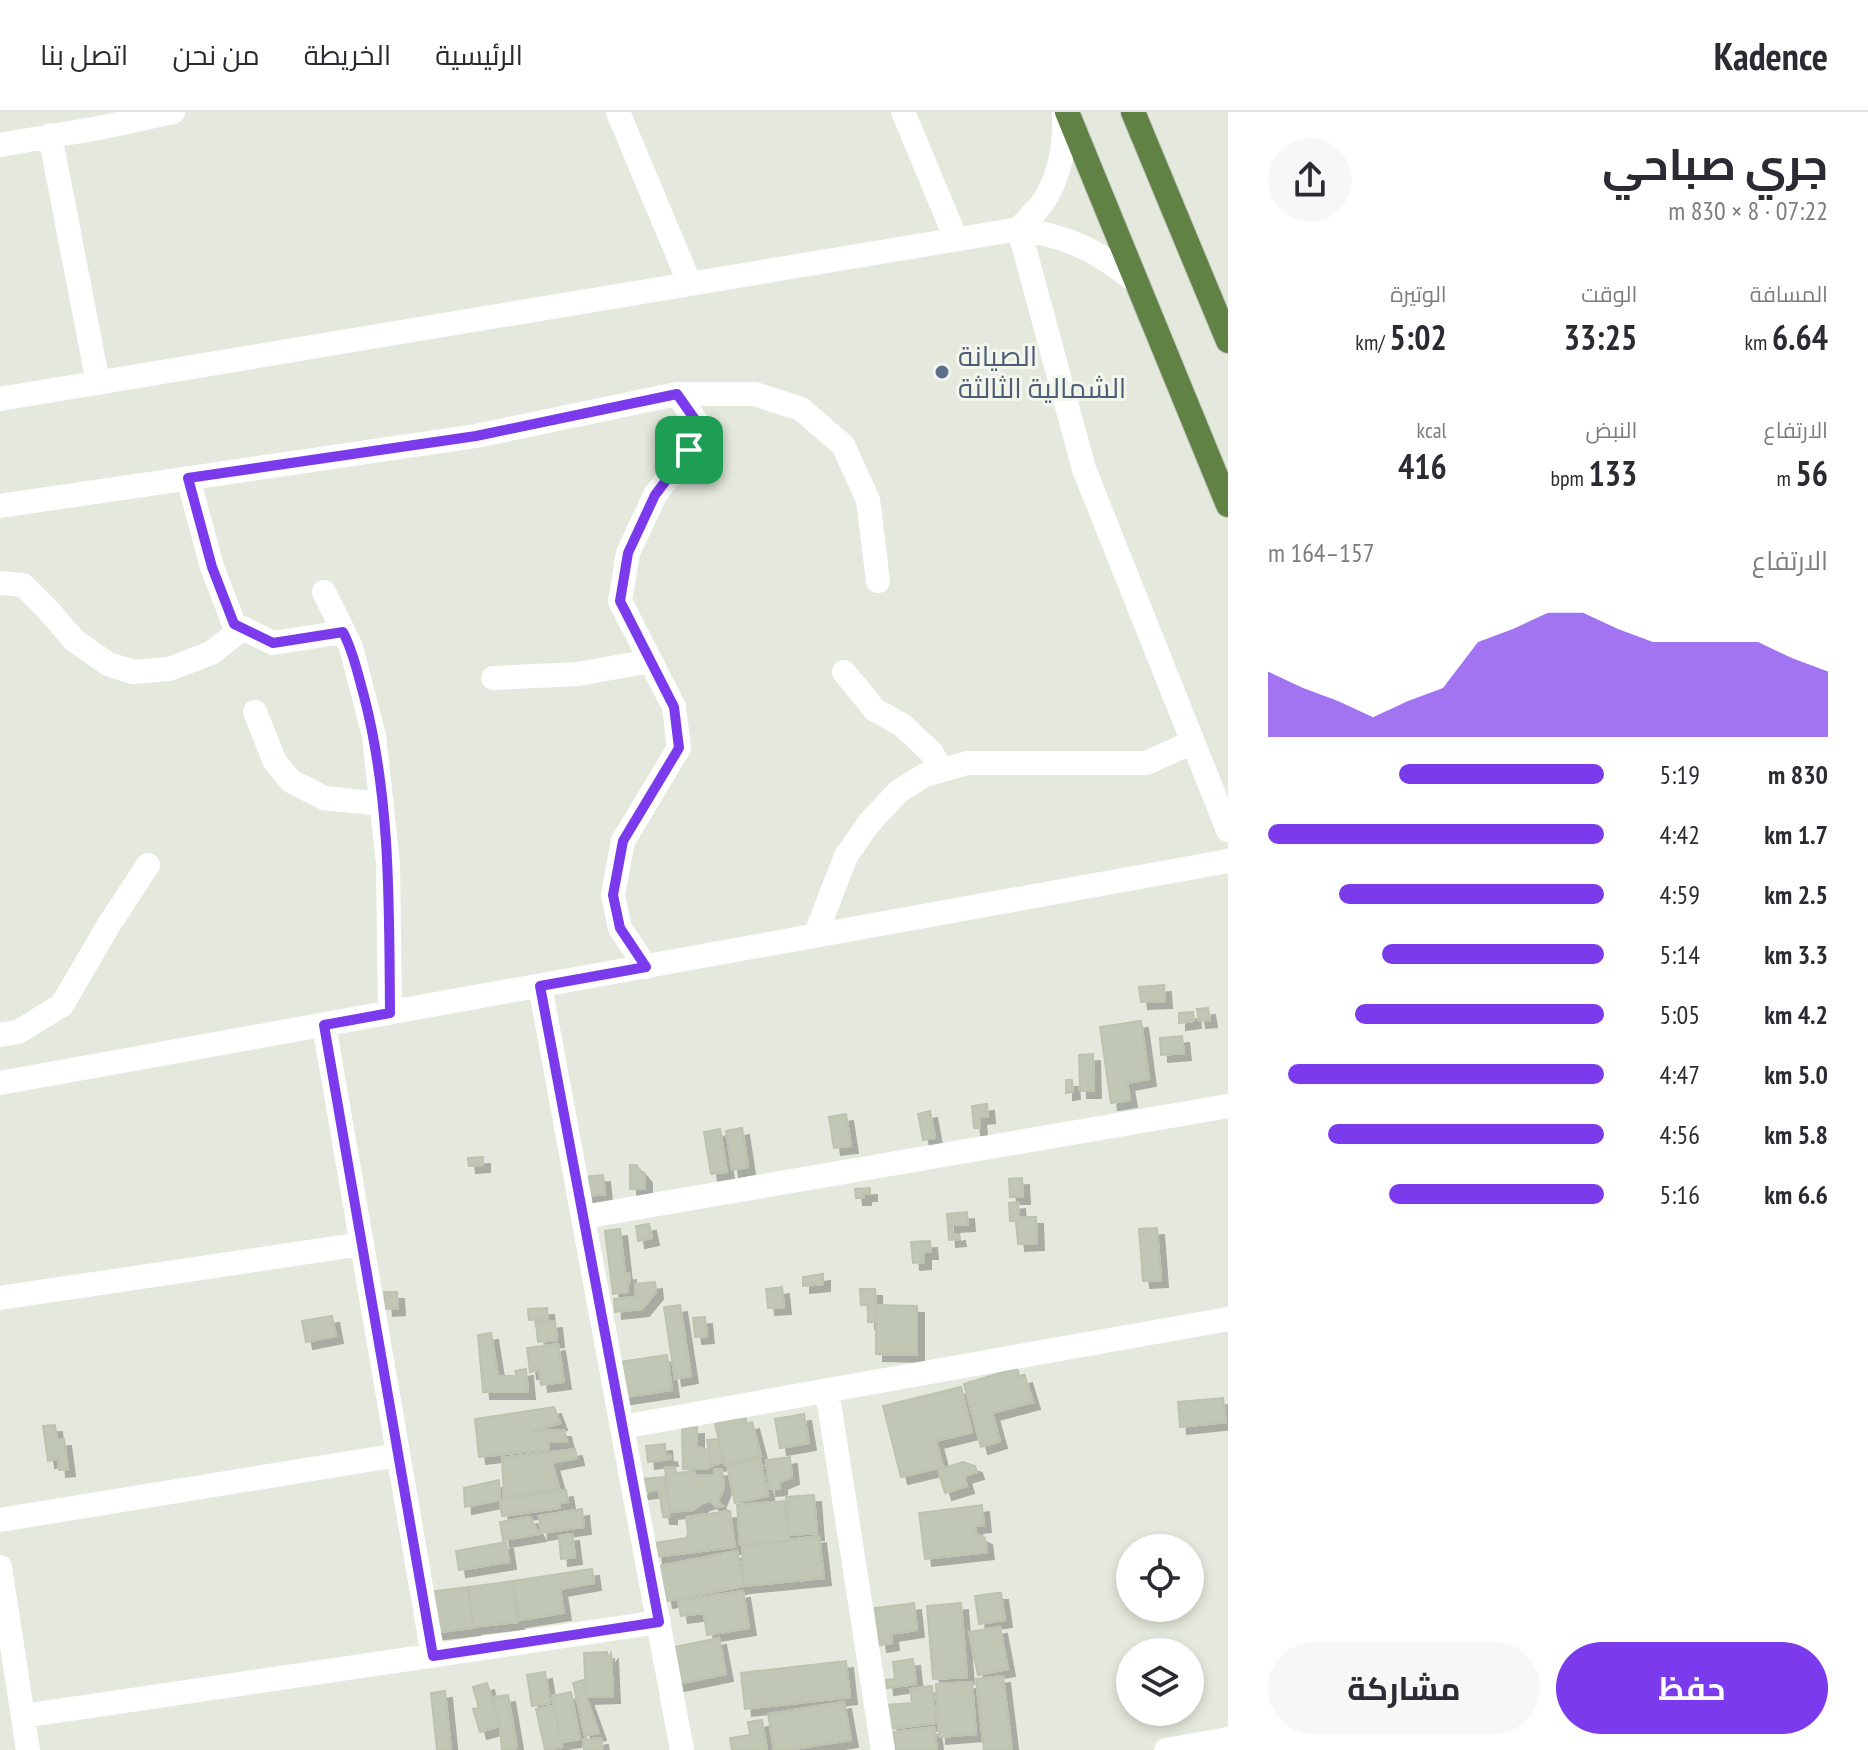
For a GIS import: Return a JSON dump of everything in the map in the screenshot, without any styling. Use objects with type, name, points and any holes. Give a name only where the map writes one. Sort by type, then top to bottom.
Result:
[{"type":"highway","points":[[1065,112],[1228,505]]},
{"type":"highway","points":[[1133,112],[1228,341]]},
{"type":"street","points":[[618,112],[690,284]]},
{"type":"street","points":[[903,112],[956,239]]},
{"type":"street","points":[[1019,229],[1042,203],[1057,173],[1065,139],[1065,112]]},
{"type":"street","points":[[0,145],[99,128],[162,113]]},
{"type":"street","points":[[50,135],[98,383]]},
{"type":"street","points":[[1019,229],[1084,469],[1228,830]]},
{"type":"street","points":[[0,399],[1019,229],[1051,234],[1081,245],[1110,261],[1135,281]]},
{"type":"street","points":[[646,967],[620,928],[613,895],[623,841],[679,748],[674,707],[620,601],[628,553],[655,495],[689,450],[696,421],[677,394]]},
{"type":"street","points":[[0,506],[476,436],[677,394],[755,394],[801,409],[843,445],[868,500],[878,581]]},
{"type":"street","points":[[188,478],[212,567],[234,624],[273,643],[343,632]]},
{"type":"street","points":[[0,583],[23,585],[74,640],[108,664],[133,672],[169,669],[211,653],[243,628]]},
{"type":"street","points":[[324,592],[351,647],[374,736],[388,863],[390,1013]]},
{"type":"street","points":[[493,678],[578,674],[650,661]]},
{"type":"street","points":[[844,672],[875,710],[902,725],[932,753],[941,770]]},
{"type":"street","points":[[255,712],[275,762],[291,781],[324,798],[382,804]]},
{"type":"street","points":[[815,936],[846,856],[869,823],[899,791],[925,775],[967,763],[1146,763],[1193,742]]},
{"type":"street","points":[[0,1083],[1228,861]]},
{"type":"street","points":[[0,1035],[18,1032],[62,1005],[148,865]]},
{"type":"street","points":[[540,986],[682,1750]]},
{"type":"street","points":[[324,1025],[433,1656]]},
{"type":"street","points":[[583,1217],[1228,1106]]},
{"type":"street","points":[[0,1298],[362,1244]]},
{"type":"street","points":[[622,1427],[1228,1319]]},
{"type":"street","points":[[827,1390],[883,1750]]},
{"type":"street","points":[[0,1520],[398,1455]]},
{"type":"street","points":[[0,1567],[28,1750]]},
{"type":"street","points":[[23,1716],[659,1622]]},
{"type":"street","points":[[1166,1750],[1228,1739]]},
{"type":"building","points":[[1164,985],[1165,1001],[1141,1002],[1139,987]]},
{"type":"building","points":[[1208,1008],[1210,1020],[1199,1021],[1197,1009]]},
{"type":"building","points":[[1193,1012],[1194,1021],[1179,1023],[1179,1013]]},
{"type":"building","points":[[1141,1021],[1149,1079],[1127,1083],[1130,1100],[1111,1103],[1100,1027]]},
{"type":"building","points":[[1182,1036],[1184,1053],[1161,1055],[1160,1038]]},
{"type":"building","points":[[1093,1054],[1094,1091],[1080,1091],[1079,1055]]},
{"type":"building","points":[[1066,1080],[1072,1080],[1073,1092],[1066,1093]]},
{"type":"building","points":[[987,1104],[988,1116],[979,1117],[980,1128],[974,1128],[972,1106]]},
{"type":"building","points":[[930,1111],[935,1138],[923,1140],[918,1114]]},
{"type":"building","points":[[846,1114],[851,1146],[834,1148],[829,1117]]},
{"type":"building","points":[[742,1128],[748,1167],[732,1170],[726,1131]]},
{"type":"building","points":[[720,1129],[727,1172],[711,1174],[704,1132]]},
{"type":"building","points":[[483,1157],[483,1165],[469,1166],[468,1158]]},
{"type":"building","points":[[630,1165],[636,1165],[645,1176],[645,1189],[630,1189]]},
{"type":"building","points":[[603,1175],[605,1194],[586,1196],[584,1177]]},
{"type":"building","points":[[1022,1178],[1023,1197],[1010,1197],[1009,1179]]},
{"type":"building","points":[[870,1188],[870,1194],[856,1198],[855,1189]]},
{"type":"building","points":[[1018,1202],[1019,1217],[1036,1217],[1037,1243],[1018,1244],[1016,1221],[1010,1221],[1009,1203]]},
{"type":"building","points":[[967,1212],[968,1224],[952,1225],[953,1235],[958,1234],[959,1239],[949,1240],[947,1214]]},
{"type":"building","points":[[649,1224],[652,1238],[638,1241],[636,1226]]},
{"type":"building","points":[[1157,1228],[1161,1280],[1143,1281],[1139,1229]]},
{"type":"building","points":[[620,1229],[625,1274],[629,1273],[630,1282],[627,1283],[628,1292],[613,1294],[605,1231]]},
{"type":"building","points":[[930,1241],[931,1252],[924,1252],[924,1262],[913,1263],[911,1242]]},
{"type":"building","points":[[823,1274],[823,1284],[803,1286],[803,1277]]},
{"type":"building","points":[[655,1282],[656,1292],[642,1309],[615,1312],[614,1299],[636,1297],[635,1284]]},
{"type":"building","points":[[782,1287],[784,1307],[768,1308],[766,1289]]},
{"type":"building","points":[[860,1289],[875,1289],[876,1322],[868,1322],[868,1305],[861,1305]]},
{"type":"building","points":[[384,1292],[397,1292],[398,1308],[386,1309]]},
{"type":"building","points":[[680,1305],[691,1376],[675,1379],[664,1307]]},
{"type":"building","points":[[876,1305],[917,1306],[917,1355],[876,1354]]},
{"type":"building","points":[[547,1308],[548,1319],[529,1320],[528,1309]]},
{"type":"building","points":[[332,1316],[336,1336],[306,1342],[302,1321]]},
{"type":"building","points":[[705,1317],[707,1336],[695,1337],[693,1318]]},
{"type":"building","points":[[555,1321],[557,1340],[538,1342],[536,1323]]},
{"type":"building","points":[[491,1333],[498,1376],[517,1376],[515,1371],[526,1369],[528,1392],[483,1392],[478,1335]]},
{"type":"building","points":[[558,1344],[564,1382],[541,1385],[539,1370],[530,1372],[527,1348]]},
{"type":"building","points":[[667,1355],[672,1390],[624,1397],[619,1362]]},
{"type":"building","points":[[1017,1368],[1020,1378],[1025,1376],[1033,1402],[992,1413],[1000,1441],[981,1447],[964,1384]]},
{"type":"building","points":[[961,1387],[972,1432],[936,1441],[943,1467],[901,1477],[883,1406]]},
{"type":"building","points":[[1223,1398],[1226,1422],[1180,1427],[1178,1402]]},
{"type":"building","points":[[554,1407],[560,1423],[532,1431],[564,1430],[567,1442],[549,1442],[549,1449],[479,1457],[475,1419]]},
{"type":"building","points":[[804,1414],[809,1443],[780,1448],[775,1419]]},
{"type":"building","points":[[745,1416],[747,1424],[752,1422],[761,1456],[725,1465],[715,1424]]},
{"type":"building","points":[[55,1425],[57,1440],[64,1439],[68,1469],[59,1470],[58,1459],[48,1461],[43,1426]]},
{"type":"building","points":[[697,1427],[697,1447],[708,1450],[711,1466],[708,1469],[683,1469],[682,1428]]},
{"type":"building","points":[[717,1439],[723,1462],[711,1466],[707,1440]]},
{"type":"building","points":[[665,1444],[666,1456],[670,1455],[671,1459],[648,1462],[646,1446]]},
{"type":"building","points":[[575,1449],[577,1458],[552,1463],[559,1488],[504,1497],[502,1458]]},
{"type":"building","points":[[790,1457],[792,1477],[780,1482],[780,1488],[769,1489],[766,1460]]},
{"type":"building","points":[[760,1459],[768,1496],[735,1503],[727,1466]]},
{"type":"building","points":[[963,1462],[975,1466],[977,1472],[964,1476],[967,1486],[945,1493],[938,1470]]},
{"type":"building","points":[[675,1467],[676,1473],[694,1471],[695,1476],[714,1475],[714,1470],[722,1469],[724,1487],[718,1502],[723,1506],[717,1507],[710,1501],[693,1510],[670,1512],[665,1468]]},
{"type":"building","points":[[664,1477],[670,1517],[663,1517],[659,1490],[641,1492],[642,1479]]},
{"type":"building","points":[[499,1480],[500,1500],[465,1507],[464,1488]]},
{"type":"building","points":[[566,1490],[568,1502],[560,1503],[560,1508],[502,1516],[500,1500]]},
{"type":"building","points":[[814,1495],[817,1533],[789,1535],[786,1497]]},
{"type":"building","points":[[784,1501],[788,1541],[740,1545],[737,1505]]},
{"type":"building","points":[[982,1505],[984,1525],[975,1526],[976,1534],[985,1538],[987,1552],[925,1559],[919,1513]]},
{"type":"building","points":[[582,1509],[584,1527],[541,1533],[539,1516]]},
{"type":"building","points":[[730,1511],[735,1547],[656,1557],[654,1543],[687,1538],[686,1517]]},
{"type":"building","points":[[530,1517],[539,1534],[503,1540],[500,1522]]},
{"type":"building","points":[[572,1534],[575,1557],[561,1559],[559,1536]]},
{"type":"building","points":[[819,1536],[824,1578],[744,1586],[742,1546]]},
{"type":"building","points":[[506,1542],[509,1562],[459,1570],[456,1551]]},
{"type":"building","points":[[737,1551],[744,1586],[666,1601],[659,1566]]},
{"type":"building","points":[[592,1569],[594,1583],[560,1589],[564,1613],[519,1620],[513,1581]]},
{"type":"building","points":[[513,1581],[517,1622],[474,1627],[468,1587]]},
{"type":"building","points":[[468,1587],[473,1628],[432,1633],[427,1592]]},
{"type":"building","points":[[743,1591],[749,1628],[707,1635],[704,1613],[681,1616],[678,1601]]},
{"type":"building","points":[[1001,1593],[1005,1620],[979,1624],[975,1596]]},
{"type":"building","points":[[914,1603],[917,1630],[891,1634],[892,1643],[880,1645],[875,1608]]},
{"type":"building","points":[[961,1603],[967,1677],[933,1679],[927,1606]]},
{"type":"building","points":[[1000,1627],[1008,1669],[978,1675],[969,1632]]},
{"type":"building","points":[[719,1638],[726,1674],[677,1684],[670,1648]]},
{"type":"building","points":[[607,1652],[607,1658],[611,1653],[613,1696],[586,1697],[584,1653]]},
{"type":"building","points":[[913,1659],[916,1684],[887,1688],[886,1680],[895,1679],[893,1662]]},
{"type":"building","points":[[846,1661],[850,1697],[745,1709],[741,1673]]},
{"type":"building","points":[[545,1672],[550,1703],[532,1706],[527,1675]]},
{"type":"building","points":[[1003,1676],[1012,1750],[984,1750],[976,1679]]},
{"type":"building","points":[[586,1679],[586,1697],[599,1733],[585,1736],[573,1683]]},
{"type":"building","points":[[972,1682],[976,1734],[939,1737],[936,1684]]},
{"type":"building","points":[[487,1683],[500,1726],[480,1732],[473,1709],[479,1708],[473,1687]]},
{"type":"building","points":[[932,1686],[936,1723],[891,1729],[887,1705],[912,1703],[910,1689]]},
{"type":"building","points":[[445,1691],[451,1750],[437,1750],[431,1693]]},
{"type":"building","points":[[571,1692],[580,1739],[561,1742],[552,1696]]},
{"type":"building","points":[[508,1695],[517,1748],[502,1750],[493,1697]]},
{"type":"building","points":[[844,1702],[851,1740],[774,1750],[768,1714]]},
{"type":"building","points":[[553,1706],[562,1747],[545,1750],[536,1709]]},
{"type":"building","points":[[762,1720],[767,1750],[732,1750],[730,1738],[750,1735],[748,1722]]},
{"type":"building","points":[[934,1727],[937,1750],[895,1750],[893,1732]]},
{"type":"building","points":[[601,1738],[603,1750],[584,1750],[583,1740]]},
{"type":"place","name":"الصيانة الشمالية الثالثة","points":[[942,372]]},
{"type":"route","points":[[677,394],[696,421],[689,450],[655,495],[628,553],[620,601],[674,707],[679,748],[623,841],[613,895],[620,928],[646,967],[540,986],[659,1622],[433,1656],[324,1025],[390,1013],[388,863],[374,736],[351,647],[343,632],[273,643],[234,624],[212,567],[188,478],[476,436],[677,394]]}]
